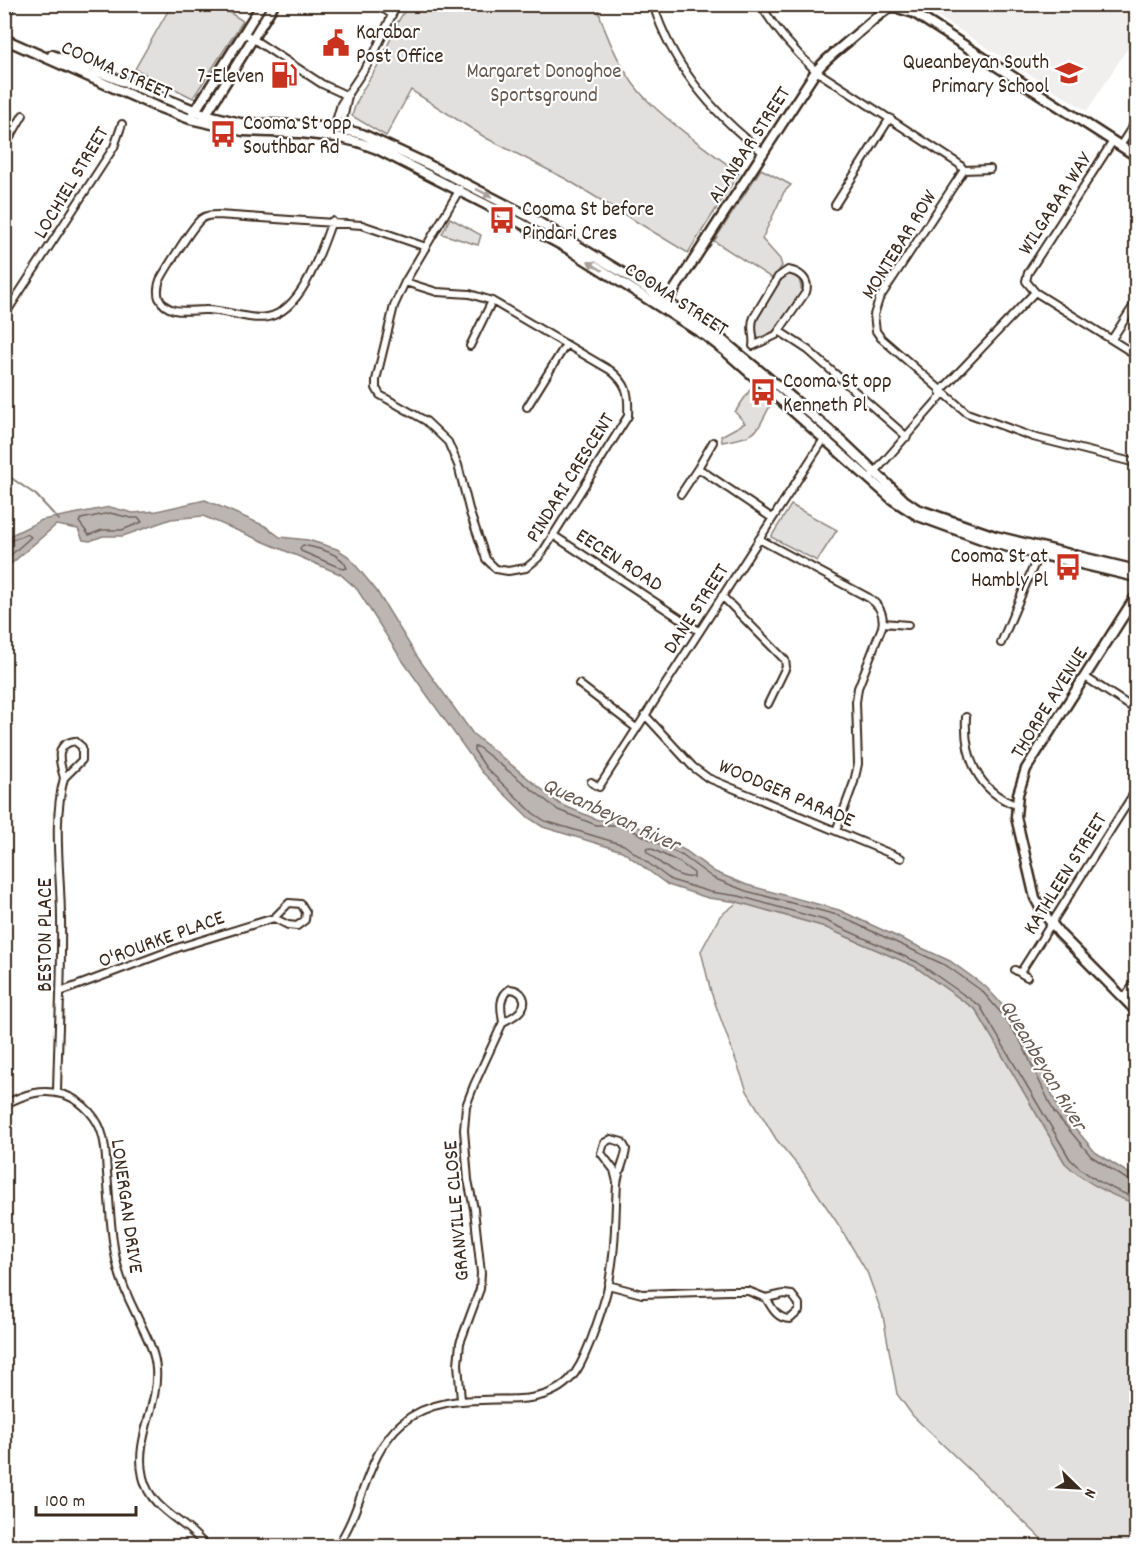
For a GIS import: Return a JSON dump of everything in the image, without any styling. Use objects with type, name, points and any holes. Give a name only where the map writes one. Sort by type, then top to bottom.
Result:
[{"type":"main road","points":[[4,18],[10,4]]},
{"type":"main road","points":[[192,115],[262,4]]},
{"type":"main road","points":[[203,118],[274,4]]},
{"type":"main road","points":[[907,4],[914,13]]},
{"type":"main road","points":[[889,6],[914,13],[1137,156]]},
{"type":"main road","name":"ALANBAR STREET","points":[[665,306],[816,71],[829,56],[889,6]]},
{"type":"main road","name":"COOMA STREET","points":[[4,39],[84,66],[130,89],[155,106],[243,131],[300,133],[337,131],[362,134],[461,187],[530,217],[576,244],[665,306],[715,334],[824,439],[872,476]]},
{"type":"main road","name":"COOMA STREET","points":[[741,360],[801,406],[860,459],[872,476],[901,507],[918,516],[992,543],[1137,570]]},
{"type":"main road","points":[[801,406],[822,428],[824,439],[860,459]]},
{"type":"main road","name":"COOMA STREET","points":[[1039,551],[1137,577]]},
{"type":"main road","name":"THORPE AVENUE","points":[[1137,596],[1026,769],[1016,805],[1018,829],[1035,898],[1052,924],[1137,1011]]},
{"type":"street","points":[[377,4],[392,14]]},
{"type":"street","points":[[337,131],[348,96],[373,56],[397,4]]},
{"type":"street","points":[[653,4],[669,44],[690,77],[722,116],[764,153]]},
{"type":"street","points":[[760,4],[773,26],[816,71],[959,164],[964,170],[990,170]]},
{"type":"street","points":[[244,33],[322,84],[348,96]]},
{"type":"street","points":[[4,148],[23,115]]},
{"type":"street","points":[[835,205],[890,118]]},
{"type":"street","name":"WILGABAR WAY","points":[[1035,292],[1026,284],[1028,273],[1117,144],[1137,121]]},
{"type":"street","name":"LOCHIEL STREET","points":[[4,316],[114,147],[122,124]]},
{"type":"street","name":"MONTEBAR ROW","points":[[941,393],[881,338],[874,323],[879,299],[964,170]]},
{"type":"street","name":"PINDARI CRESCENT","points":[[405,282],[437,292],[470,294],[492,301],[565,346],[610,370],[625,385],[628,394],[628,416],[553,536],[538,558],[526,568],[508,571],[496,568],[486,559],[470,513],[458,465],[448,442],[426,421],[380,395],[376,388],[394,306],[405,282],[461,187]]},
{"type":"street","points":[[332,221],[305,283],[292,304],[269,317],[241,316],[214,310],[175,311],[168,309],[159,298],[160,280],[196,225],[206,216],[332,221],[362,225],[426,247]]},
{"type":"street","points":[[741,360],[753,346],[779,331],[807,288],[806,280],[791,270],[784,272],[778,278],[755,315],[751,324],[753,346]]},
{"type":"street","points":[[872,476],[907,437],[941,393],[1035,292],[1137,355]]},
{"type":"street","points":[[470,346],[492,301]]},
{"type":"street","points":[[1112,339],[1137,302]]},
{"type":"street","points":[[779,331],[808,350],[907,437]]},
{"type":"street","points":[[527,407],[565,346]]},
{"type":"street","points":[[941,393],[967,413],[989,423],[1137,464]]},
{"type":"street","name":"DANE STREET","points":[[591,782],[599,787],[824,439]]},
{"type":"street","points":[[681,494],[713,442]]},
{"type":"street","points":[[698,468],[772,518]]},
{"type":"street","name":"EECEN ROAD","points":[[553,536],[699,630]]},
{"type":"street","points":[[759,539],[874,601],[881,611],[883,623],[858,688],[856,702],[858,764],[854,782],[836,831]]},
{"type":"street","points":[[1000,643],[1039,551]]},
{"type":"street","points":[[722,596],[781,654],[786,662],[786,667],[768,704]]},
{"type":"street","points":[[883,623],[908,626]]},
{"type":"street","points":[[1085,677],[1137,710]]},
{"type":"street","points":[[579,684],[636,728]]},
{"type":"street","name":"WOODGER PARADE","points":[[645,715],[693,767],[708,778],[901,858]]},
{"type":"street","points":[[966,717],[965,736],[973,765],[987,788],[995,795],[1016,805]]},
{"type":"street","name":"BESTON PLACE","points":[[57,1093],[62,919],[58,823],[59,798],[64,778],[59,755],[64,745],[75,741],[82,747],[82,760],[64,778]]},
{"type":"street","name":"KATHLEEN STREET","points":[[1027,977],[1017,971],[1052,924],[1137,790]]},
{"type":"street","name":"O'ROURKE PLACE","points":[[60,992],[180,947],[274,918],[284,906],[294,902],[301,904],[306,912],[305,920],[297,926],[288,925],[274,918]]},
{"type":"street","points":[[1124,999],[1137,981]]},
{"type":"street","name":"GRANVILLE CLOSE","points":[[461,1400],[458,1364],[460,1343],[480,1289],[482,1273],[468,1180],[464,1130],[466,1106],[503,1022],[501,1001],[503,995],[510,989],[516,989],[522,994],[523,1006],[520,1012],[503,1022]]},
{"type":"street","points":[[4,1105],[34,1093],[57,1093]]},
{"type":"street","name":"LONERGAN DRIVE","points":[[57,1093],[80,1103],[89,1112],[103,1136],[116,1260],[122,1283],[156,1362],[154,1391],[143,1440],[141,1465],[143,1477],[155,1502],[205,1546]]},
{"type":"street","points":[[337,1546],[347,1530],[378,1453],[395,1430],[423,1410],[445,1402],[538,1397],[549,1394],[569,1380],[579,1369],[608,1285],[613,1257],[617,1182],[626,1154],[625,1145],[620,1140],[611,1138],[601,1148],[605,1160],[614,1170],[617,1182]]},
{"type":"street","points":[[605,1160],[616,1163],[623,1159]]},
{"type":"street","points":[[608,1285],[642,1294],[748,1291],[766,1298],[784,1294],[792,1295],[800,1304],[799,1311],[790,1319],[781,1317],[766,1298]]},
{"type":"shaded area","name":"Queanbeyan South Primary School","points":[[920,5],[1136,5],[1136,35],[1087,111]]},
{"type":"green space","points":[[172,4],[218,5],[243,21],[193,98],[135,69]]},
{"type":"green space","name":"Margaret Donoghoe Sportsground","points":[[410,5],[597,5],[617,56],[640,92],[692,138],[739,173],[688,253],[566,179],[486,138],[411,90],[386,136],[352,116],[397,23]]},
{"type":"green space","points":[[761,169],[791,185],[784,192],[762,239],[780,259],[782,266],[773,279],[714,241]]},
{"type":"green space","points":[[450,218],[481,235],[478,245],[442,234]]},
{"type":"green space","points":[[787,275],[799,279],[802,291],[779,326],[766,336],[758,338],[755,326],[759,312],[773,290]]},
{"type":"green space","points":[[752,387],[771,404],[758,428],[743,438],[722,442],[721,436],[745,423],[735,412]]},
{"type":"green space","points":[[791,505],[837,530],[817,561],[771,537]]},
{"type":"green space","points":[[738,902],[822,926],[914,966],[976,1010],[1065,1163],[1107,1192],[1136,1204],[1136,1523],[1128,1546],[1049,1546],[913,1416],[897,1394],[883,1316],[867,1272],[803,1172],[776,1139],[747,1091],[711,992],[701,951],[720,916]]},
{"type":"water","name":"Queanbeyan River","points":[[205,500],[265,526],[280,537],[308,540],[337,549],[348,556],[376,590],[416,655],[473,734],[560,804],[598,820],[623,819],[686,851],[715,872],[747,885],[839,910],[950,961],[986,987],[1006,1009],[1027,1039],[1059,1109],[1095,1152],[1136,1178],[1136,1204],[1098,1187],[1065,1163],[976,1010],[914,966],[822,926],[738,902],[708,898],[668,885],[622,851],[543,827],[529,818],[482,772],[400,657],[357,589],[340,574],[203,516],[171,519],[123,536],[103,536],[90,541],[83,540],[78,529],[56,525],[5,569],[5,538],[42,520],[110,507],[133,513],[157,511]]},
{"type":"waterway","points":[[4,473],[36,495],[59,520]]},
{"type":"place","name":"Karabar Post Office","points":[[336,43]]},
{"type":"place","name":"Queanbeyan South Primary School","points":[[1069,73]]},
{"type":"place","name":"7-Eleven","points":[[284,75]]},
{"type":"place","name":"Cooma St opp Southbar Rd","points":[[223,134]]},
{"type":"place","name":"Cooma St before Pindari Cres","points":[[502,220]]},
{"type":"place","name":"Cooma St opp Kenneth Pl","points":[[763,392]]},
{"type":"place","name":"Cooma St at Hambly Pl","points":[[1068,567]]}]
